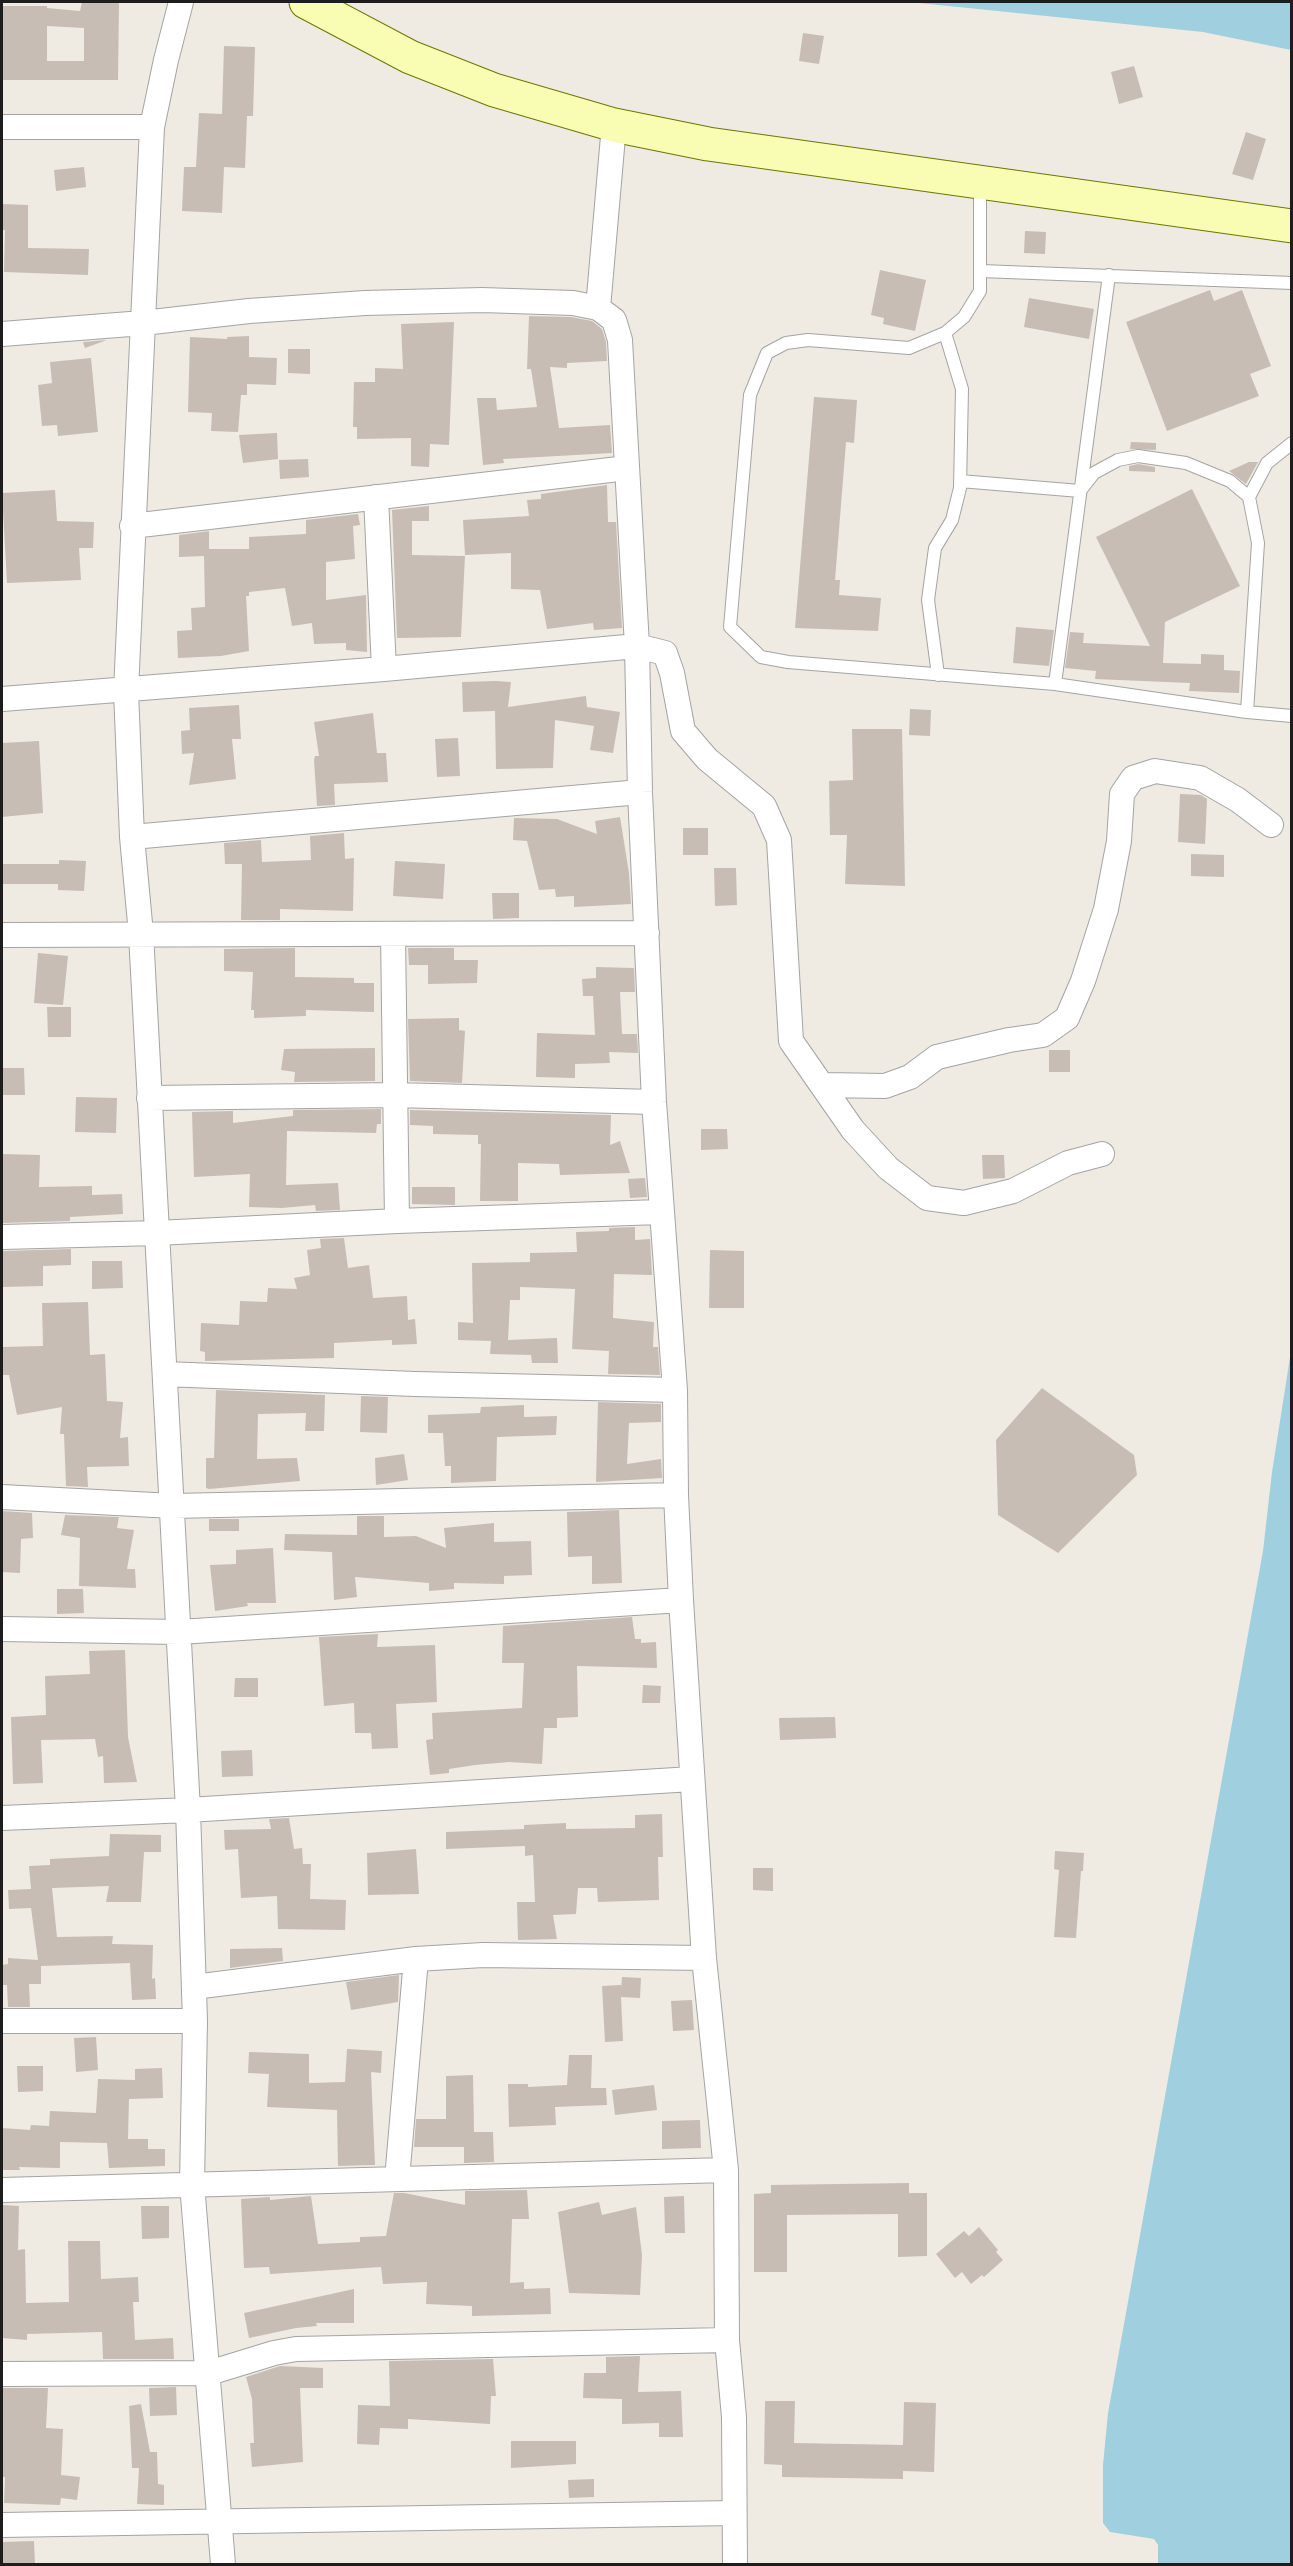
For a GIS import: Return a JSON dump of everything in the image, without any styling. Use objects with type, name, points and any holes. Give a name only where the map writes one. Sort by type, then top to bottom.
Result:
[{"type":"main road","points":[[306,2],[410,57],[494,90],[614,125],[708,144],[1292,226]]},
{"type":"street","points":[[182,2],[166,60],[152,127],[126,691],[132,837],[141,934],[188,1810],[195,2021],[192,2184],[223,2565]]},
{"type":"street","points":[[598,308],[614,125]]},
{"type":"street","points":[[2,127],[152,127]]},
{"type":"street","points":[[2,334],[143,323],[249,311],[365,303],[482,300],[573,303],[598,308],[614,320],[620,339],[637,645],[640,792],[654,1101],[660,1212],[675,1390],[676,1495],[681,1600],[704,1958],[726,2170],[728,2340],[734,2417],[735,2565]]},
{"type":"street","points":[[132,526],[627,468]]},
{"type":"street","points":[[376,497],[384,669]]},
{"type":"street","points":[[2,699],[126,691],[637,645],[665,653],[672,673],[683,731],[707,759],[764,806],[779,840],[791,1041],[824,1085],[853,1130],[888,1168],[927,1198],[964,1203],[1013,1191],[1068,1163],[1102,1154]]},
{"type":"street","points":[[824,1085],[885,1086],[910,1077],[937,1057],[1009,1040],[1043,1035],[1067,1018],[1083,981],[1106,909],[1119,841],[1122,794],[1133,778],[1155,771],[1200,778],[1238,800],[1271,825]]},
{"type":"street","points":[[132,837],[640,792]]},
{"type":"street","points":[[2,935],[393,936],[647,933]]},
{"type":"street","points":[[393,936],[397,1221]]},
{"type":"street","points":[[149,1098],[395,1095],[654,1101]]},
{"type":"street","points":[[2,1237],[158,1233],[397,1221],[660,1212]]},
{"type":"street","points":[[165,1374],[415,1384],[675,1390]]},
{"type":"street","points":[[2,1497],[173,1506],[676,1495]]},
{"type":"street","points":[[2,1629],[179,1632],[681,1600]]},
{"type":"street","points":[[2,1818],[188,1810],[692,1779]]},
{"type":"street","points":[[194,1987],[416,1959],[483,1955],[704,1958]]},
{"type":"street","points":[[397,2179],[416,1959]]},
{"type":"street","points":[[2,2021],[195,2021]]},
{"type":"street","points":[[2,2190],[726,2170]]},
{"type":"street","points":[[2,2374],[209,2373],[274,2353],[296,2349],[728,2340]]},
{"type":"street","points":[[2,2525],[734,2513]]},
{"type":"lane","points":[[980,181],[980,291],[964,317],[945,333],[909,348],[808,339],[786,343],[767,353],[750,394],[730,627],[761,657],[788,662],[1055,684],[1247,712],[1292,716]]},
{"type":"lane","points":[[981,271],[1292,283]]},
{"type":"lane","points":[[1055,684],[1109,275]]},
{"type":"lane","points":[[938,675],[928,600],[935,548],[952,520],[960,481],[962,388],[945,333]]},
{"type":"lane","points":[[1249,497],[1267,463],[1292,443]]},
{"type":"lane","points":[[1080,491],[1094,473],[1118,460],[1138,456],[1186,463],[1230,481],[1249,497],[1258,543],[1247,712]]},
{"type":"lane","points":[[960,481],[1080,491]]},
{"type":"water","points":[[909,2],[1291,2],[1291,50],[1203,32]]},
{"type":"water","points":[[1291,1351],[1291,2564],[1158,2564],[1158,2545],[1154,2539],[1110,2532],[1103,2523],[1103,2465],[1108,2413],[1263,1551],[1272,1472]]},
{"type":"building","points":[[82,2],[119,2],[118,80],[2,80],[2,6],[47,6],[47,8],[80,11]],"holes":[[[47,26],[84,28],[84,61],[47,61]]]},
{"type":"building","points":[[803,33],[824,36],[819,64],[799,61]]},
{"type":"building","points":[[224,46],[255,47],[253,116],[247,116],[245,168],[224,167],[222,213],[182,211],[184,167],[196,167],[199,113],[222,114]]},
{"type":"building","points":[[1134,66],[1143,97],[1119,104],[1111,72]]},
{"type":"building","points":[[1246,132],[1266,139],[1253,180],[1232,174]]},
{"type":"building","points":[[84,167],[86,187],[56,191],[54,170]]},
{"type":"building","points":[[2,204],[28,205],[28,248],[89,249],[88,275],[4,272],[5,230],[2,230]]},
{"type":"building","points":[[1025,231],[1046,232],[1045,254],[1024,253]]},
{"type":"building","points":[[880,270],[926,280],[915,331],[883,324],[884,318],[871,315]]},
{"type":"building","points":[[1210,290],[1214,301],[1242,290],[1271,366],[1250,374],[1259,396],[1167,431],[1126,322]]},
{"type":"building","points":[[1029,298],[1094,309],[1089,339],[1024,327]]},
{"type":"building","points":[[529,316],[571,317],[592,321],[602,329],[606,342],[607,361],[567,363],[567,368],[550,367],[559,428],[610,425],[612,453],[503,459],[504,463],[483,465],[477,398],[496,398],[497,410],[537,407],[531,369],[527,369]]},
{"type":"building","points":[[454,322],[449,445],[430,444],[429,467],[411,466],[411,438],[357,439],[357,427],[353,427],[354,382],[375,382],[375,368],[403,369],[401,324]]},
{"type":"building","points":[[249,336],[249,357],[277,358],[276,385],[247,384],[247,395],[241,395],[238,432],[211,431],[212,413],[188,412],[190,337],[227,339],[227,337]]},
{"type":"building","points":[[107,340],[85,348],[83,342]]},
{"type":"building","points":[[288,349],[310,349],[310,374],[288,373]]},
{"type":"building","points":[[91,358],[98,432],[58,436],[57,425],[42,426],[38,385],[52,383],[50,362]]},
{"type":"building","points":[[814,397],[857,400],[854,443],[846,442],[835,580],[840,580],[839,595],[881,598],[878,631],[795,628]]},
{"type":"building","points":[[277,433],[278,459],[243,463],[239,435]]},
{"type":"building","points":[[1131,442],[1156,443],[1156,450],[1130,449]]},
{"type":"building","points":[[308,459],[309,477],[280,479],[279,460]]},
{"type":"building","points":[[1249,462],[1258,462],[1246,484],[1229,471]]},
{"type":"building","points":[[1138,464],[1155,467],[1155,472],[1129,471],[1129,466]]},
{"type":"building","points":[[607,485],[608,522],[616,522],[622,628],[594,630],[593,623],[547,629],[540,590],[511,589],[511,553],[465,555],[463,520],[529,516],[527,500],[541,499],[541,494]]},
{"type":"building","points":[[1192,489],[1240,586],[1165,622],[1163,663],[1201,664],[1201,654],[1224,655],[1224,670],[1240,671],[1239,693],[1189,691],[1190,683],[1095,679],[1096,671],[1065,668],[1070,632],[1084,633],[1083,643],[1150,646],[1096,537]]},
{"type":"building","points":[[55,490],[57,521],[94,522],[93,548],[79,548],[81,580],[7,583],[2,493]]},
{"type":"building","points":[[429,506],[429,521],[412,521],[412,555],[465,556],[461,637],[397,638],[392,510]]},
{"type":"building","points":[[358,514],[360,525],[353,526],[355,559],[326,562],[326,600],[366,595],[367,652],[346,650],[346,643],[314,644],[312,623],[292,626],[285,588],[249,592],[249,596],[246,596],[249,651],[221,656],[178,658],[177,631],[192,630],[191,608],[205,607],[204,556],[179,557],[179,535],[209,531],[209,549],[249,549],[249,537],[306,534],[306,520]]},
{"type":"building","points":[[1016,627],[1054,630],[1049,666],[1013,663]]},
{"type":"building","points":[[462,682],[511,682],[508,707],[586,696],[587,707],[620,712],[613,753],[590,750],[594,726],[555,720],[553,768],[496,769],[495,711],[463,712]]},
{"type":"building","points":[[239,705],[241,739],[232,739],[236,779],[189,785],[194,753],[182,754],[181,731],[190,730],[189,708]]},
{"type":"building","points":[[910,709],[931,710],[930,736],[909,735]]},
{"type":"building","points":[[373,713],[377,753],[386,753],[388,782],[334,784],[335,805],[317,806],[314,760],[315,756],[319,756],[314,722]]},
{"type":"building","points":[[852,729],[902,729],[905,886],[845,884],[847,835],[830,835],[829,781],[853,780]]},
{"type":"building","points":[[458,738],[460,776],[437,777],[435,739]]},
{"type":"building","points":[[39,741],[43,813],[2,817],[2,743]]},
{"type":"building","points":[[1180,794],[1201,795],[1207,799],[1205,844],[1178,842]]},
{"type":"building","points":[[620,817],[629,873],[631,904],[574,907],[574,896],[556,897],[555,889],[539,890],[527,841],[513,840],[514,818],[557,819],[597,834],[595,821]]},
{"type":"building","points":[[683,828],[708,828],[708,855],[683,855]]},
{"type":"building","points":[[344,833],[345,859],[354,858],[353,911],[280,909],[280,920],[241,920],[242,864],[225,864],[224,843],[261,840],[262,862],[311,860],[310,836]]},
{"type":"building","points":[[1191,854],[1224,855],[1224,877],[1191,876]]},
{"type":"building","points":[[59,860],[86,861],[84,891],[58,890],[58,884],[2,884],[2,864],[59,864]]},
{"type":"building","points":[[395,861],[445,864],[443,899],[393,896]]},
{"type":"building","points":[[714,868],[736,868],[737,905],[715,906]]},
{"type":"building","points":[[492,893],[519,893],[519,918],[493,919]]},
{"type":"building","points":[[295,948],[295,977],[354,978],[354,983],[374,983],[374,1012],[306,1010],[306,1016],[254,1018],[254,1010],[251,1010],[253,972],[224,971],[224,949]]},
{"type":"building","points":[[408,948],[454,948],[454,960],[478,960],[477,983],[428,984],[428,965],[409,965]]},
{"type":"building","points":[[38,953],[68,956],[63,1005],[34,1003]]},
{"type":"building","points":[[596,967],[634,968],[635,992],[620,992],[622,1034],[637,1034],[638,1053],[609,1052],[610,1063],[575,1064],[575,1078],[536,1077],[537,1033],[595,1035],[593,996],[583,996],[582,979],[596,978]]},
{"type":"building","points":[[47,1007],[71,1007],[71,1037],[48,1037]]},
{"type":"building","points":[[459,1018],[459,1030],[465,1031],[462,1083],[410,1081],[408,1019]]},
{"type":"building","points":[[375,1048],[375,1081],[294,1082],[295,1072],[281,1070],[284,1049]]},
{"type":"building","points":[[1049,1050],[1070,1050],[1070,1072],[1049,1072]]},
{"type":"building","points":[[2,1068],[24,1068],[25,1095],[2,1095]]},
{"type":"building","points":[[76,1097],[117,1098],[116,1133],[75,1132]]},
{"type":"building","points":[[381,1109],[381,1124],[377,1124],[376,1133],[287,1131],[286,1185],[338,1183],[340,1210],[316,1211],[315,1205],[282,1208],[249,1207],[250,1174],[194,1177],[192,1112],[233,1111],[233,1123],[293,1116],[293,1110]]},
{"type":"building","points":[[410,1110],[611,1115],[610,1145],[620,1141],[630,1173],[560,1175],[559,1164],[518,1163],[518,1201],[480,1201],[481,1144],[478,1144],[478,1135],[433,1134],[433,1126],[410,1125]]},
{"type":"building","points":[[701,1129],[727,1129],[728,1149],[701,1150]]},
{"type":"building","points":[[2,1154],[40,1155],[39,1187],[92,1186],[92,1195],[122,1194],[123,1214],[70,1217],[70,1221],[2,1223]]},
{"type":"building","points":[[982,1155],[1004,1155],[1005,1178],[983,1179]]},
{"type":"building","points":[[645,1178],[647,1197],[630,1198],[628,1179]]},
{"type":"building","points":[[412,1187],[455,1187],[455,1205],[412,1204]]},
{"type":"building","points":[[635,1227],[635,1240],[650,1239],[652,1275],[614,1274],[613,1318],[654,1322],[653,1347],[658,1347],[660,1375],[608,1374],[609,1351],[572,1349],[575,1289],[520,1287],[520,1300],[510,1300],[508,1340],[557,1338],[558,1363],[532,1363],[531,1355],[490,1354],[491,1341],[458,1340],[458,1322],[473,1323],[472,1263],[530,1262],[530,1253],[577,1252],[576,1232]]},
{"type":"building","points":[[344,1238],[348,1268],[369,1265],[373,1298],[407,1296],[408,1320],[415,1319],[417,1344],[392,1345],[392,1340],[334,1343],[334,1358],[205,1361],[205,1352],[200,1351],[201,1323],[239,1325],[240,1301],[267,1302],[268,1288],[297,1289],[294,1278],[310,1275],[307,1250],[321,1248],[320,1239]]},
{"type":"building","points":[[71,1249],[71,1265],[43,1266],[43,1286],[2,1287],[2,1251]]},
{"type":"building","points":[[710,1250],[744,1251],[744,1308],[709,1308]]},
{"type":"building","points":[[92,1261],[122,1261],[123,1288],[92,1289]]},
{"type":"building","points":[[88,1302],[90,1355],[105,1354],[107,1401],[123,1402],[120,1438],[128,1437],[129,1466],[87,1467],[88,1487],[66,1486],[64,1434],[60,1434],[62,1407],[17,1415],[9,1375],[2,1375],[2,1347],[43,1346],[42,1303]]},
{"type":"building","points":[[1042,1388],[1134,1455],[1137,1475],[1058,1553],[998,1515],[996,1440]]},
{"type":"building","points":[[216,1390],[325,1395],[324,1431],[305,1431],[306,1413],[258,1414],[257,1459],[297,1458],[300,1481],[206,1488],[206,1458],[214,1458]]},
{"type":"building","points":[[361,1396],[388,1397],[387,1433],[360,1432]]},
{"type":"building","points":[[598,1402],[661,1404],[661,1422],[629,1423],[627,1464],[661,1459],[662,1478],[596,1482]]},
{"type":"building","points":[[524,1405],[524,1417],[557,1416],[556,1435],[497,1437],[496,1481],[451,1483],[451,1466],[445,1466],[443,1433],[428,1433],[428,1415],[480,1413],[481,1407]]},
{"type":"building","points":[[404,1454],[408,1480],[376,1485],[375,1458]]},
{"type":"building","points":[[619,1510],[622,1583],[592,1584],[592,1556],[568,1557],[567,1512]]},
{"type":"building","points":[[2,1511],[32,1513],[33,1538],[21,1539],[20,1573],[2,1572]]},
{"type":"building","points":[[65,1515],[119,1517],[117,1528],[134,1530],[127,1569],[135,1569],[136,1588],[79,1586],[80,1538],[61,1535]]},
{"type":"building","points":[[357,1516],[384,1516],[384,1537],[416,1536],[446,1548],[444,1528],[494,1523],[494,1542],[531,1541],[532,1575],[504,1576],[504,1584],[454,1583],[454,1589],[429,1591],[429,1583],[355,1577],[357,1597],[334,1600],[332,1552],[284,1550],[285,1534],[357,1535]]},
{"type":"building","points":[[209,1519],[239,1519],[239,1531],[209,1531]]},
{"type":"building","points":[[273,1548],[276,1603],[247,1603],[248,1606],[215,1611],[210,1565],[236,1564],[236,1550]]},
{"type":"building","points":[[57,1589],[83,1589],[84,1613],[57,1614]]},
{"type":"building","points":[[632,1617],[635,1639],[641,1639],[641,1643],[656,1642],[657,1668],[577,1666],[578,1717],[557,1718],[557,1728],[544,1728],[542,1764],[509,1762],[475,1765],[449,1769],[449,1773],[430,1775],[426,1740],[433,1739],[432,1713],[522,1708],[524,1663],[502,1663],[503,1626]]},
{"type":"building","points":[[378,1634],[377,1647],[435,1645],[437,1702],[396,1704],[398,1748],[372,1749],[371,1733],[355,1733],[354,1703],[324,1706],[319,1637]]},
{"type":"building","points":[[125,1650],[128,1737],[137,1782],[104,1783],[103,1756],[98,1757],[95,1739],[41,1740],[43,1783],[13,1784],[11,1717],[46,1715],[45,1676],[90,1674],[89,1651]]},
{"type":"building","points":[[235,1678],[258,1678],[258,1697],[234,1697]]},
{"type":"building","points":[[643,1685],[661,1686],[660,1703],[642,1703]]},
{"type":"building","points":[[835,1717],[836,1738],[780,1740],[779,1718]]},
{"type":"building","points":[[252,1750],[253,1776],[222,1777],[221,1751]]},
{"type":"building","points":[[662,1814],[663,1857],[658,1857],[659,1900],[598,1902],[597,1888],[578,1888],[576,1914],[553,1915],[557,1939],[518,1940],[517,1902],[535,1902],[533,1855],[525,1856],[525,1846],[446,1849],[446,1832],[524,1829],[524,1825],[566,1823],[566,1829],[635,1828],[635,1815]]},
{"type":"building","points":[[289,1818],[294,1849],[302,1848],[303,1864],[311,1864],[310,1899],[346,1900],[345,1930],[278,1929],[277,1896],[241,1898],[238,1849],[225,1850],[224,1830],[271,1829],[269,1819]]},
{"type":"building","points":[[110,1834],[161,1835],[161,1852],[144,1852],[141,1902],[106,1902],[109,1886],[52,1888],[57,1937],[113,1936],[112,1944],[153,1945],[152,1979],[155,1978],[156,1999],[132,2000],[130,1963],[41,1966],[41,1984],[29,1984],[30,2007],[8,2007],[7,1985],[2,1985],[2,1965],[8,1964],[8,1958],[38,1960],[31,1908],[9,1909],[8,1890],[31,1889],[29,1866],[50,1865],[50,1859],[109,1856]]},
{"type":"building","points":[[416,1849],[419,1894],[368,1895],[367,1853]]},
{"type":"building","points":[[1055,1851],[1084,1853],[1076,1938],[1054,1937],[1059,1870],[1054,1869]]},
{"type":"building","points":[[753,1868],[773,1868],[773,1891],[753,1890]]},
{"type":"building","points":[[282,1948],[283,1961],[230,1968],[230,1949]]},
{"type":"building","points":[[399,1975],[398,2002],[351,2010],[346,1982]]},
{"type":"building","points":[[622,1977],[641,1978],[640,1998],[621,1997],[623,2041],[605,2042],[602,1986],[621,1985],[621,1989]]},
{"type":"building","points":[[692,2000],[694,2030],[673,2031],[671,2001]]},
{"type":"building","points":[[96,2037],[98,2070],[76,2072],[74,2038]]},
{"type":"building","points":[[347,2049],[382,2051],[381,2073],[371,2072],[375,2165],[338,2166],[337,2110],[267,2107],[269,2074],[248,2073],[249,2052],[309,2054],[309,2083],[345,2082]]},
{"type":"building","points":[[569,2055],[592,2055],[591,2088],[606,2088],[607,2105],[555,2107],[556,2125],[509,2127],[508,2084],[528,2084],[528,2087],[567,2085]]},
{"type":"building","points":[[17,2066],[43,2066],[43,2091],[18,2092]]},
{"type":"building","points":[[162,2068],[163,2098],[129,2099],[128,2139],[148,2139],[148,2149],[165,2149],[165,2166],[109,2168],[107,2143],[60,2142],[60,2168],[19,2167],[20,2170],[2,2170],[2,2128],[30,2130],[31,2125],[49,2126],[50,2111],[96,2113],[98,2079],[135,2080],[135,2069]]},
{"type":"building","points":[[473,2075],[474,2132],[493,2132],[494,2162],[464,2163],[464,2147],[414,2147],[416,2119],[446,2119],[446,2076]]},
{"type":"building","points":[[654,2085],[657,2110],[615,2115],[612,2090]]},
{"type":"building","points":[[700,2120],[701,2148],[662,2149],[662,2121]]},
{"type":"building","points":[[909,2183],[909,2193],[927,2193],[927,2256],[898,2257],[898,2214],[787,2215],[787,2272],[754,2272],[754,2194],[771,2193],[771,2185]]},
{"type":"building","points":[[527,2190],[529,2219],[512,2219],[510,2283],[524,2282],[524,2289],[550,2288],[551,2314],[472,2316],[472,2306],[426,2304],[427,2282],[383,2284],[381,2267],[270,2274],[269,2267],[244,2268],[241,2199],[270,2197],[270,2200],[311,2196],[318,2244],[360,2242],[360,2237],[386,2236],[394,2193],[465,2205],[465,2191]]},
{"type":"building","points":[[684,2196],[685,2233],[665,2233],[664,2197]]},
{"type":"building","points":[[599,2202],[602,2215],[636,2207],[642,2255],[640,2295],[569,2293],[558,2212]]},
{"type":"building","points":[[2,2205],[19,2206],[18,2250],[25,2249],[26,2303],[69,2302],[68,2241],[100,2241],[101,2279],[138,2277],[139,2302],[133,2302],[135,2340],[173,2338],[174,2359],[103,2359],[102,2332],[27,2334],[27,2340],[2,2338]]},
{"type":"building","points":[[141,2206],[169,2206],[169,2238],[142,2239]]},
{"type":"building","points":[[979,2227],[998,2250],[996,2252],[1003,2260],[984,2277],[982,2275],[971,2284],[962,2272],[955,2278],[936,2254],[964,2231],[969,2236]]},
{"type":"building","points":[[354,2289],[354,2323],[316,2323],[317,2326],[249,2338],[244,2313]]},
{"type":"building","points":[[640,2356],[638,2392],[681,2391],[683,2437],[659,2437],[659,2423],[622,2424],[622,2399],[583,2398],[584,2373],[606,2373],[606,2357]]},
{"type":"building","points":[[493,2359],[496,2396],[491,2396],[490,2424],[408,2419],[408,2429],[380,2428],[379,2445],[357,2444],[358,2405],[390,2406],[389,2361]]},
{"type":"building","points":[[280,2366],[323,2368],[323,2388],[300,2388],[303,2462],[252,2467],[250,2443],[254,2443],[252,2399],[246,2377]]},
{"type":"building","points":[[176,2387],[177,2415],[150,2416],[149,2388]]},
{"type":"building","points":[[2,2388],[48,2388],[46,2428],[63,2429],[61,2475],[80,2477],[77,2500],[61,2498],[60,2505],[4,2503]]},
{"type":"building","points":[[765,2401],[795,2401],[794,2443],[903,2445],[904,2402],[936,2403],[934,2472],[903,2471],[903,2479],[782,2477],[782,2465],[764,2464]]},
{"type":"building","points":[[141,2404],[150,2452],[157,2452],[158,2484],[164,2485],[164,2505],[137,2504],[139,2468],[132,2468],[129,2406]]},
{"type":"building","points":[[511,2441],[576,2441],[576,2464],[511,2468]]},
{"type":"building","points":[[594,2479],[594,2497],[569,2498],[568,2480]]},
{"type":"building","points":[[34,2541],[35,2565],[2,2565],[2,2542]]}]
